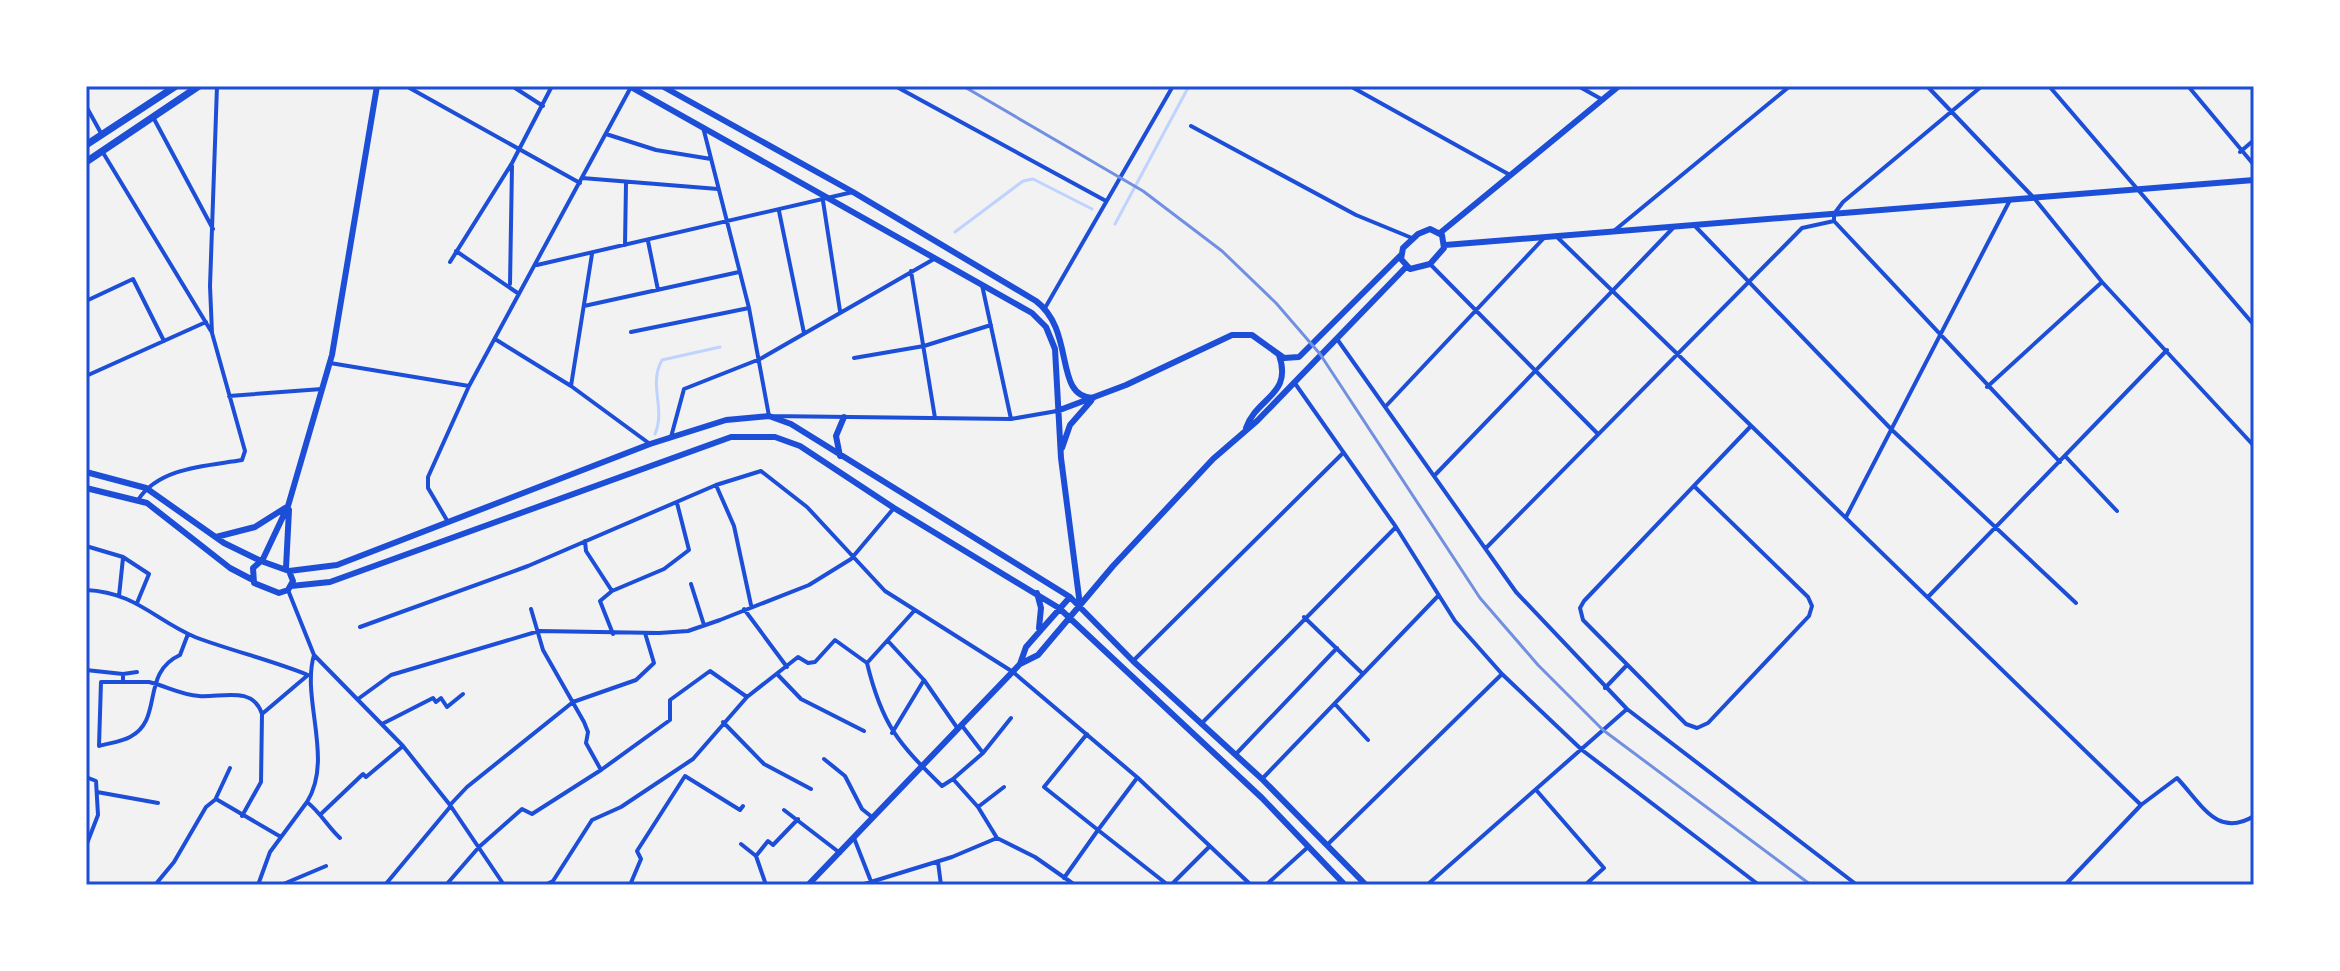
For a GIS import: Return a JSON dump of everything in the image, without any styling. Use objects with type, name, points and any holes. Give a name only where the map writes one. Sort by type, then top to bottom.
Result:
[{"type":"main road","points":[[86,145],[176,86]]},
{"type":"main road","points":[[86,162],[199,86]]},
{"type":"main road","points":[[251,579],[253,568],[261,561],[288,506],[330,363],[377,86]]},
{"type":"main road","points":[[662,86],[853,192],[1045,308],[1059,329],[1069,384],[1082,397],[1093,398]]},
{"type":"main road","points":[[1440,233],[1619,86]]},
{"type":"main road","points":[[630,87],[833,198],[1032,313],[1050,334],[1056,357],[1061,458],[1080,605]]},
{"type":"main road","points":[[1406,267],[1419,270],[1430,264],[1445,245],[1694,225],[1834,218],[2254,180]]},
{"type":"main road","points":[[1057,411],[1093,398],[1232,335],[1252,335],[1289,359],[1304,355],[1401,255],[1412,238],[1426,230],[1440,233]]},
{"type":"main road","points":[[1440,233],[1445,245]]},
{"type":"main road","points":[[1401,255],[1406,267]]},
{"type":"main road","points":[[808,885],[961,729],[1020,664],[1038,655],[1174,500],[1406,267]]},
{"type":"main road","points":[[1050,334],[1059,329]]},
{"type":"main road","points":[[1246,428],[1281,384],[1284,373],[1279,355]]},
{"type":"main road","points":[[1061,458],[1070,425],[1093,398]]},
{"type":"main road","points":[[86,472],[146,488],[216,537],[261,561],[288,569],[337,565],[650,444],[726,420],[769,416],[791,424],[1070,597],[1133,661],[1262,779],[1366,885]]},
{"type":"main road","points":[[840,456],[836,436],[844,417]]},
{"type":"main road","points":[[86,488],[147,503],[230,568],[262,589],[279,593],[290,588],[330,582],[731,437],[775,437],[800,446],[894,508],[1059,608],[1262,798],[1345,885]]},
{"type":"main road","points":[[216,537],[255,527],[288,506]]},
{"type":"main road","points":[[288,506],[290,588]]},
{"type":"main road","points":[[979,557],[987,545]]},
{"type":"main road","points":[[1037,593],[1041,608],[1039,631]]},
{"type":"main road","points":[[1020,664],[1023,652],[1070,597]]},
{"type":"street","points":[[138,500],[146,488],[175,472],[242,460],[245,451],[212,333],[210,286],[217,86]]},
{"type":"street","points":[[406,86],[581,180],[718,189]]},
{"type":"street","points":[[512,86],[543,106]]},
{"type":"street","points":[[450,262],[512,163],[552,86]]},
{"type":"street","points":[[895,86],[1106,201]]},
{"type":"street","points":[[1045,308],[1173,86]]},
{"type":"street","points":[[1350,86],[1510,175]]},
{"type":"street","points":[[1578,86],[1603,100]]},
{"type":"street","points":[[1613,232],[1790,86]]},
{"type":"street","points":[[1927,86],[2034,198],[2102,282],[2254,446]]},
{"type":"street","points":[[1486,548],[1805,226],[1834,218],[1843,202],[1982,86]]},
{"type":"street","points":[[2049,86],[2254,325]]},
{"type":"street","points":[[2188,86],[2240,152],[2254,165]]},
{"type":"street","points":[[448,522],[428,488],[428,477],[469,386],[537,265],[630,87]]},
{"type":"street","points":[[86,106],[88,116],[102,135]]},
{"type":"street","points":[[153,117],[214,231]]},
{"type":"street","points":[[702,125],[749,308],[769,416],[1011,419],[1057,411]]},
{"type":"street","points":[[1191,126],[1356,215],[1412,238]]},
{"type":"street","points":[[606,134],[656,150],[711,159]]},
{"type":"street","points":[[2240,152],[2254,140]]},
{"type":"street","points":[[102,151],[212,333]]},
{"type":"street","points":[[510,284],[512,163]]},
{"type":"street","points":[[625,245],[626,183]]},
{"type":"street","points":[[537,265],[853,192]]},
{"type":"street","points":[[1846,517],[2010,200]]},
{"type":"street","points":[[823,201],[840,311]]},
{"type":"street","points":[[779,211],[804,333]]},
{"type":"street","points":[[1834,218],[1987,387],[2060,462]]},
{"type":"street","points":[[1694,225],[1747,284],[1892,430],[2076,603]]},
{"type":"street","points":[[1435,475],[1675,227]]},
{"type":"street","points":[[1556,236],[2141,805]]},
{"type":"street","points":[[1386,406],[1545,237]]},
{"type":"street","points":[[648,240],[658,290]]},
{"type":"street","points":[[456,251],[510,284],[519,294]]},
{"type":"street","points":[[571,386],[592,254]]},
{"type":"street","points":[[671,437],[684,389],[760,359],[934,259]]},
{"type":"street","points":[[1430,264],[1475,313],[1597,433]]},
{"type":"street","points":[[911,271],[935,418]]},
{"type":"street","points":[[584,306],[739,272]]},
{"type":"street","points":[[86,301],[133,279],[164,341]]},
{"type":"street","points":[[1987,387],[2102,282]]},
{"type":"street","points":[[982,284],[1011,419]]},
{"type":"street","points":[[631,332],[749,308]]},
{"type":"street","points":[[86,376],[206,322]]},
{"type":"street","points":[[854,358],[924,346],[991,325]]},
{"type":"street","points":[[1336,337],[1516,592],[1605,688],[1626,710],[1857,885]]},
{"type":"street","points":[[495,339],[571,386],[650,444]]},
{"type":"street","points":[[1928,597],[2167,350]]},
{"type":"street","points":[[330,363],[469,386]]},
{"type":"street","points":[[1294,382],[1396,527],[1455,621],[1502,674],[1583,749],[1759,885]]},
{"type":"street","points":[[229,396],[322,389]]},
{"type":"street","points":[[1694,486],[1808,597],[1812,609],[1701,727],[1686,724],[1583,620],[1580,608],[1694,486],[1751,426]]},
{"type":"street","points":[[1133,661],[1343,453]]},
{"type":"street","points":[[2065,456],[2117,511]]},
{"type":"street","points":[[360,627],[528,566],[716,485],[761,471],[807,507],[851,559],[885,591],[1013,672],[1138,778],[1251,885]]},
{"type":"street","points":[[716,485],[734,526],[752,606]]},
{"type":"street","points":[[613,634],[600,601],[612,591],[664,569],[689,550],[677,503]]},
{"type":"street","points":[[358,699],[391,675],[539,631],[613,634],[688,631],[809,585],[851,559],[894,508]]},
{"type":"street","points":[[1201,724],[1396,527]]},
{"type":"street","points":[[585,541],[586,551],[612,591]]},
{"type":"street","points":[[86,546],[123,557],[149,574],[137,603]]},
{"type":"street","points":[[119,596],[123,557]]},
{"type":"street","points":[[691,584],[704,625]]},
{"type":"street","points":[[290,588],[314,655],[403,746],[450,806],[504,885]]},
{"type":"street","points":[[86,590],[119,596],[137,603],[188,634],[308,675]]},
{"type":"street","points":[[1262,779],[1438,595]]},
{"type":"street","points":[[531,609],[543,650],[588,732],[586,743],[601,770]]},
{"type":"street","points":[[744,609],[787,667]]},
{"type":"street","points":[[867,663],[914,611]]},
{"type":"street","points":[[1304,617],[1364,674]]},
{"type":"street","points":[[385,885],[467,787],[573,702],[636,680],[654,663],[645,633]]},
{"type":"street","points":[[188,634],[180,655],[165,662],[154,683],[152,702],[142,727],[131,737],[99,746],[101,682],[154,683],[198,696],[237,694],[260,707],[262,714],[261,782],[242,816]]},
{"type":"street","points":[[545,885],[553,881],[592,820],[621,807],[693,759],[747,697],[798,657],[808,663],[815,662],[835,640],[867,663],[877,700],[892,733],[942,786],[983,753],[1011,718]]},
{"type":"street","points":[[888,641],[983,753]]},
{"type":"street","points":[[1236,754],[1337,648]]},
{"type":"street","points":[[258,885],[262,868],[314,790],[316,715],[308,675],[314,655]]},
{"type":"street","points":[[1605,688],[1627,665]]},
{"type":"street","points":[[86,670],[123,674],[137,672]]},
{"type":"street","points":[[446,885],[479,847],[522,809],[532,814],[601,770],[670,720],[670,700],[710,671],[747,697]]},
{"type":"street","points":[[123,674],[123,682]]},
{"type":"street","points":[[1327,845],[1502,674]]},
{"type":"street","points":[[262,714],[308,675]]},
{"type":"street","points":[[778,675],[801,699],[864,731]]},
{"type":"street","points":[[892,733],[924,680]]},
{"type":"street","points":[[382,724],[433,698],[436,702],[441,698],[447,707],[463,694]]},
{"type":"street","points":[[1335,704],[1368,740]]},
{"type":"street","points":[[1427,885],[1626,710]]},
{"type":"street","points":[[723,722],[764,764],[811,789]]},
{"type":"street","points":[[1087,734],[1044,787],[1169,885],[1210,846]]},
{"type":"street","points":[[322,813],[353,782],[363,774],[366,777],[403,746]]},
{"type":"street","points":[[824,759],[845,776],[862,809],[873,818]]},
{"type":"street","points":[[155,885],[174,862],[206,807],[216,799],[230,768]]},
{"type":"street","points":[[630,885],[641,859],[637,851],[685,776],[740,810],[743,806]]},
{"type":"street","points":[[86,777],[96,781],[98,815],[86,846]]},
{"type":"street","points":[[1064,878],[1138,778]]},
{"type":"street","points":[[2065,885],[2141,805],[2177,778],[2220,824],[2242,823],[2254,816]]},
{"type":"street","points":[[953,779],[978,807],[997,838],[1035,857],[1075,885]]},
{"type":"street","points":[[978,807],[1004,787]]},
{"type":"street","points":[[1537,791],[1604,868],[1585,885]]},
{"type":"street","points":[[97,792],[158,803]]},
{"type":"street","points":[[216,799],[281,837]]},
{"type":"street","points":[[307,802],[322,813],[327,827],[340,838]]},
{"type":"street","points":[[784,810],[840,853]]},
{"type":"street","points":[[756,856],[768,841],[773,845],[777,842],[798,819]]},
{"type":"street","points":[[854,838],[872,884]]},
{"type":"street","points":[[861,885],[938,862],[997,838]]},
{"type":"street","points":[[741,844],[756,856],[766,885]]},
{"type":"street","points":[[1266,885],[1308,847]]},
{"type":"street","points":[[938,862],[941,885]]},
{"type":"street","points":[[281,885],[326,866]]},
{"type":"street","points":[[553,881],[559,885]]},
{"type":"waterway","points":[[1115,224],[1189,86]]},
{"type":"waterway","points":[[955,232],[1023,181],[1033,179],[1092,209]]},
{"type":"waterway","points":[[655,434],[659,415],[657,378],[662,360],[720,347]]},
{"type":"railway","points":[[963,86],[1143,191],[1222,251],[1276,303],[1320,354],[1480,598],[1538,665],[1603,730],[1811,885]]}]
